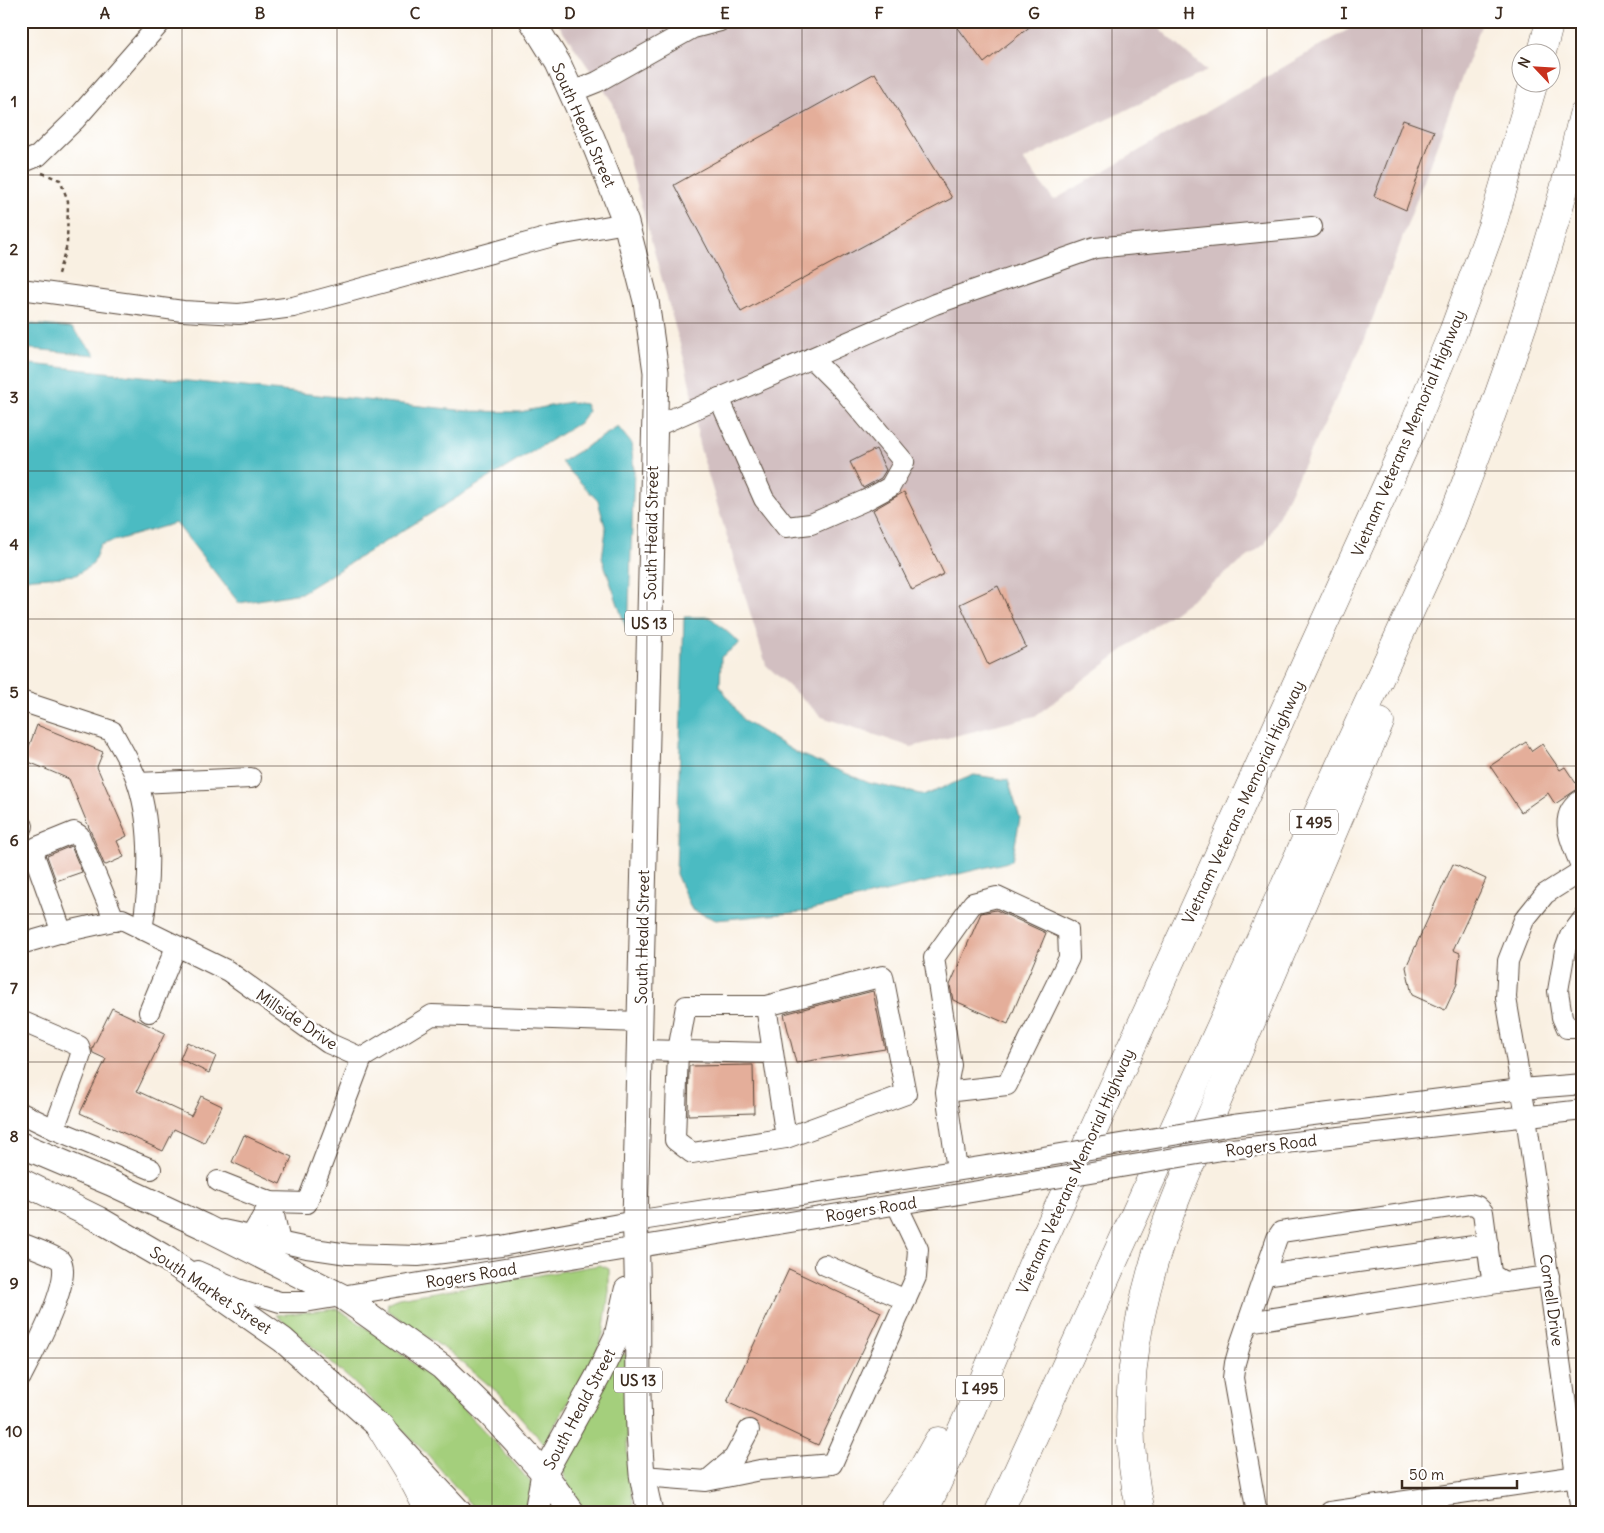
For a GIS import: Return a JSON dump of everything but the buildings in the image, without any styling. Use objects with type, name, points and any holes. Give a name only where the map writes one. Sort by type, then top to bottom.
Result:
[{"type":"highway","points":[[1545,42],[1550,21]]},
{"type":"highway","name":"Vietnam Veterans Memorial Highway","points":[[924,1512],[970,1412],[1033,1263],[1412,430],[1453,332],[1492,226],[1531,92]]},
{"type":"highway","name":"I 495","points":[[999,1512],[1450,524],[1490,420],[1527,312],[1562,195],[1583,115]]},
{"type":"highway","points":[[1141,1512],[1135,1481],[1131,1436],[1132,1376],[1143,1300],[1158,1248],[1176,1198],[1422,628],[1450,524]]},
{"type":"highway","points":[[892,1512],[922,1470],[955,1403],[1033,1263]]},
{"type":"highway","points":[[380,1428],[416,1485],[430,1512]]},
{"type":"main road","name":"South Heald Street","points":[[532,21],[558,62],[572,92],[626,223],[646,301],[656,372],[635,1220],[637,1248],[638,1393],[642,1476],[650,1512]]},
{"type":"main road","points":[[21,1146],[111,1183],[205,1226],[343,1296],[442,1367],[490,1414],[544,1473],[572,1512]]},
{"type":"main road","name":"South Market Street","points":[[22,1182],[98,1219],[168,1258],[283,1340],[380,1428],[459,1512]]},
{"type":"main road","name":"South Heald Street","points":[[537,1512],[544,1473],[597,1378],[617,1336],[637,1248]]},
{"type":"street","points":[[28,169],[38,156],[76,119],[162,21]]},
{"type":"street","points":[[572,92],[597,82],[693,28],[720,21]]},
{"type":"street","points":[[21,289],[183,311],[239,314],[293,307],[553,236],[626,223]]},
{"type":"street","points":[[654,427],[935,304],[1095,248],[1312,227]]},
{"type":"street","points":[[719,398],[764,499],[786,527],[811,524],[866,500],[890,486],[904,462],[846,392],[811,358]]},
{"type":"street","points":[[21,701],[112,731],[138,783],[149,837],[146,909],[142,930]]},
{"type":"street","points":[[138,783],[251,778]]},
{"type":"street","points":[[1583,798],[1569,814],[1566,828],[1583,870]]},
{"type":"street","points":[[62,932],[33,852],[37,847],[74,832],[79,835],[115,921]]},
{"type":"street","name":"Cornell Drive","points":[[1582,1507],[1522,1089],[1506,998],[1508,961],[1524,920],[1545,894],[1583,870]]},
{"type":"street","points":[[946,1092],[1007,1084],[1069,958],[1068,930],[997,897],[973,903],[934,958],[951,1065],[946,1092],[957,1170]]},
{"type":"street","name":"Millside Drive","points":[[21,944],[62,932],[122,919],[228,971],[328,1043],[362,1058]]},
{"type":"street","points":[[1583,919],[1570,936],[1564,950],[1558,991],[1562,1017],[1567,1028],[1583,1028]]},
{"type":"street","points":[[149,1012],[176,947]]},
{"type":"street","points":[[883,976],[906,1094],[786,1138],[692,1153],[675,1140],[678,1051],[686,1006],[766,1006],[883,976]]},
{"type":"street","points":[[766,1006],[786,1138]]},
{"type":"street","points":[[218,1181],[271,1202],[307,1203],[362,1058],[432,1015],[640,1022]]},
{"type":"street","points":[[21,1021],[79,1046],[81,1054],[54,1129]]},
{"type":"street","points":[[639,1050],[773,1053]]},
{"type":"street","name":"Rogers Road","points":[[205,1226],[348,1254],[418,1256],[501,1246],[635,1220],[1233,1125],[1522,1089],[1583,1084]]},
{"type":"street","name":"Rogers Road","points":[[168,1258],[238,1289],[280,1302],[305,1302],[1222,1150],[1583,1110]]},
{"type":"street","points":[[21,1114],[151,1169]]},
{"type":"street","points":[[252,1236],[271,1202]]},
{"type":"street","points":[[271,1202],[280,1242]]},
{"type":"street","points":[[1259,1512],[1256,1508],[1233,1378],[1235,1363],[1248,1322],[1277,1238],[1281,1232],[1470,1204],[1477,1206],[1483,1212],[1492,1272],[1494,1276],[1504,1282]]},
{"type":"street","points":[[642,1476],[706,1481],[760,1470],[832,1464],[916,1277],[918,1249],[898,1205]]},
{"type":"street","points":[[21,1243],[59,1259],[64,1269],[57,1302],[21,1377]]},
{"type":"street","points":[[1264,1275],[1488,1244]]},
{"type":"street","points":[[825,1265],[906,1300]]},
{"type":"street","points":[[1248,1322],[1549,1276]]},
{"type":"street","points":[[706,1481],[734,1458],[748,1430]]},
{"type":"street","points":[[1330,1512],[1577,1476]]},
{"type":"path","points":[[28,169],[60,180],[68,201],[67,245],[53,293]]},
{"type":"shaded area","points":[[556,21],[1151,21],[1207,71],[1023,160],[1054,200],[1363,21],[1482,21],[1482,23],[1365,339],[1265,544],[1035,716],[911,747],[822,717],[766,665],[699,445],[692,394],[684,359],[613,103]]},
{"type":"green space","points":[[600,1265],[609,1269],[609,1292],[603,1334],[597,1351],[544,1444],[503,1397],[451,1353],[387,1310],[388,1303],[399,1298]]},
{"type":"green space","points":[[338,1309],[416,1365],[494,1441],[532,1484],[526,1512],[477,1512],[429,1456],[351,1380],[276,1315]]},
{"type":"green space","points":[[619,1353],[628,1355],[627,1453],[635,1512],[586,1512],[566,1480],[563,1468],[564,1459],[577,1429]]},
{"type":"water","points":[[21,323],[72,328],[96,355],[21,348]]},
{"type":"water","points":[[21,363],[467,411],[520,412],[570,402],[585,404],[588,411],[579,423],[301,593],[239,603],[176,523],[100,545],[93,564],[76,575],[21,579]]},
{"type":"water","points":[[618,427],[631,443],[634,470],[628,634],[602,558],[606,530],[598,501],[561,462]]},
{"type":"water","points":[[684,617],[710,617],[740,643],[721,657],[720,686],[744,721],[797,753],[869,783],[925,795],[974,775],[1008,780],[1020,818],[1012,861],[803,912],[716,920],[692,910],[676,874]]}]
